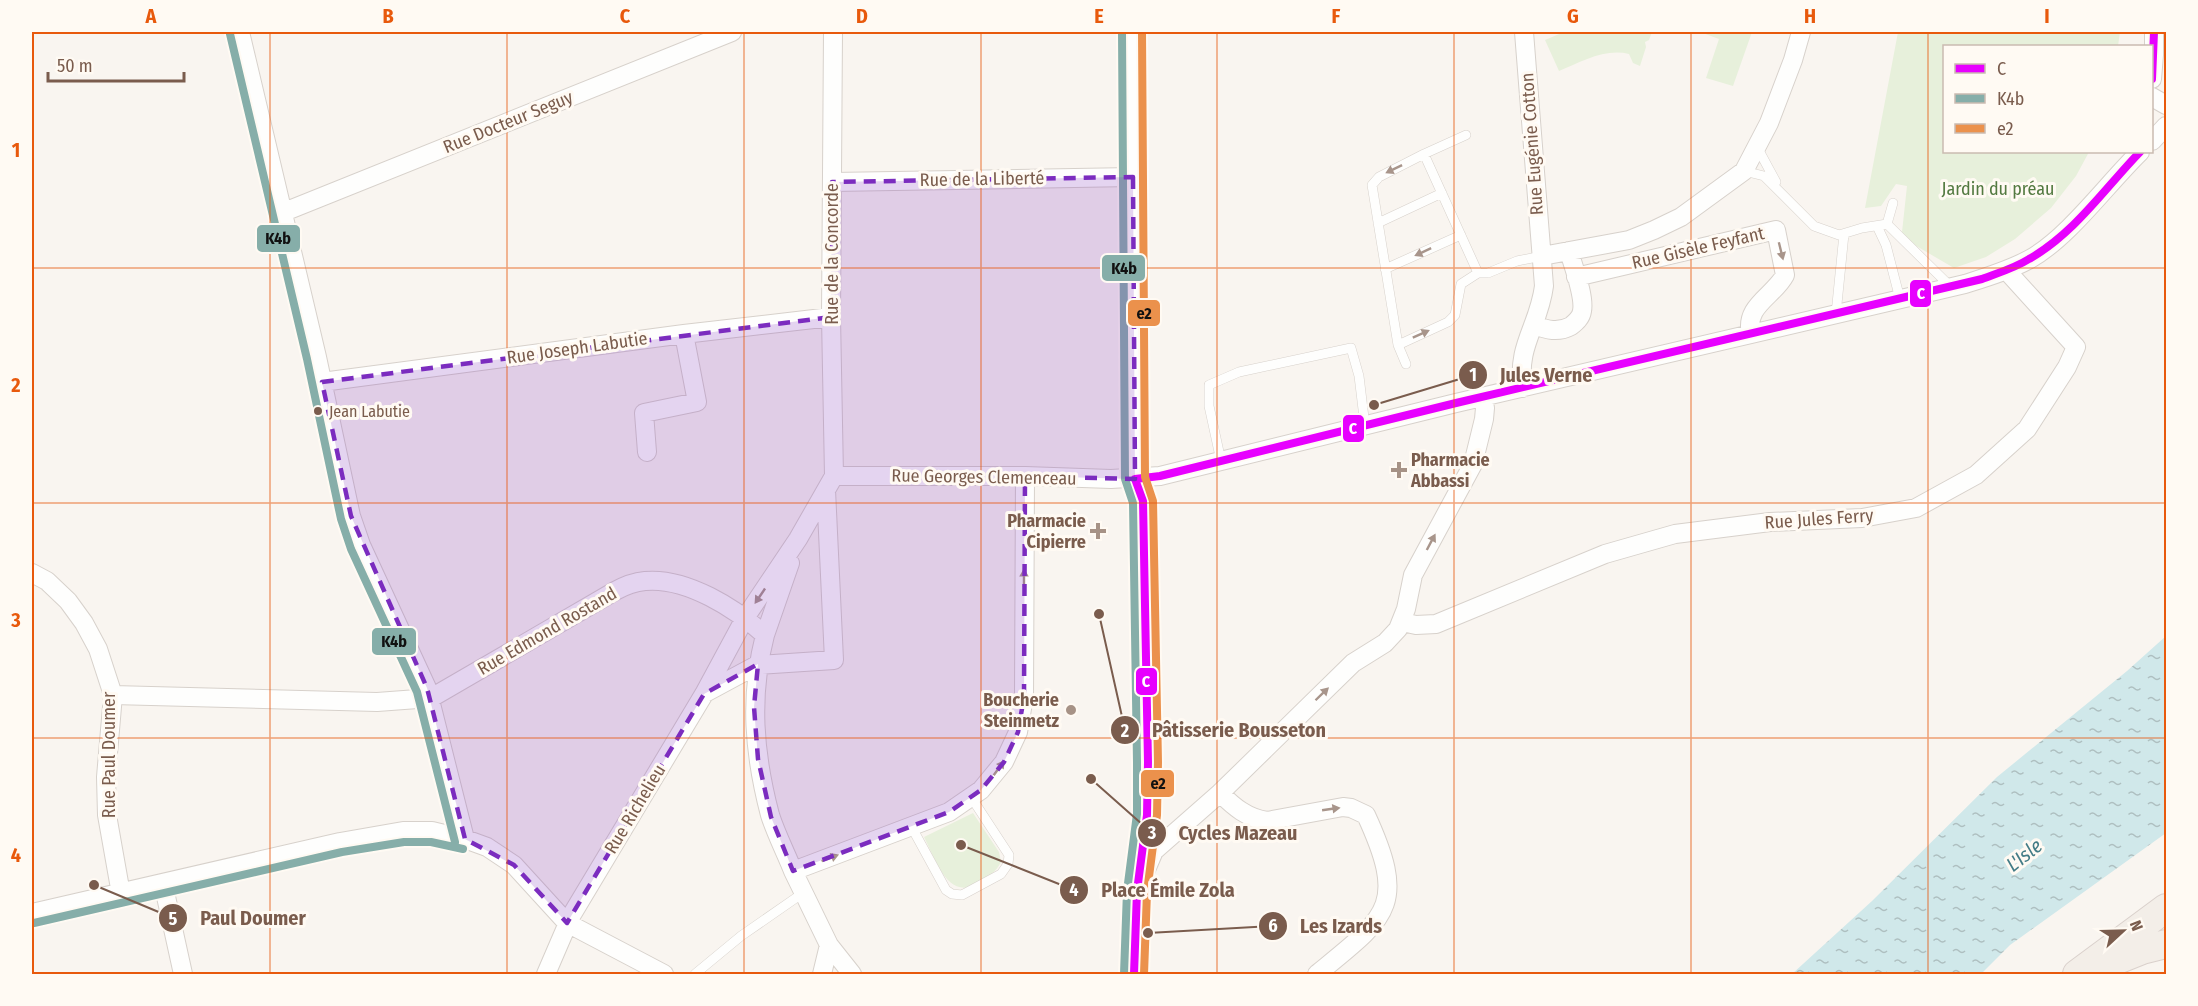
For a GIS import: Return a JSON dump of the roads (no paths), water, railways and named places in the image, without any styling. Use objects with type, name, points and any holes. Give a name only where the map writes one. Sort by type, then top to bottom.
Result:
[{"type":"main road","points":[[1132,32],[1135,479],[1128,502],[1133,822],[1137,891],[1134,975]]},
{"type":"main road","points":[[2077,975],[2166,908]]},
{"type":"main road","points":[[2086,975],[2124,957],[2166,944]]},
{"type":"street","points":[[240,32],[284,212],[354,526],[431,698],[465,838]]},
{"type":"street","name":"Rue Docteur Seguy","points":[[284,212],[732,32]]},
{"type":"street","name":"Rue de la Concorde","points":[[757,665],[834,660],[830,483],[833,32]]},
{"type":"street","name":"Rue Eugénie Cotton","points":[[1523,388],[1520,367],[1522,355],[1542,304],[1544,286],[1524,32]]},
{"type":"street","points":[[1542,256],[1629,240],[1654,230],[1681,217],[1744,171],[1769,123],[1801,32]]},
{"type":"street","points":[[2153,63],[2154,32]]},
{"type":"street","points":[[2153,139],[2166,126]]},
{"type":"street","name":"Rue Georges Clemenceau","points":[[830,483],[1025,476],[1135,479],[1160,476],[1951,287],[2006,270],[2032,258],[2058,238],[2134,155]]},
{"type":"street","name":"Rue de la Liberté","points":[[832,182],[1132,177]]},
{"type":"street","name":"Rue Gisèle Feyfant","points":[[1576,277],[1776,230],[1785,274],[1782,281],[1753,310],[1749,325],[1751,334]]},
{"type":"street","points":[[1534,325],[1554,331],[1563,329],[1579,319],[1582,312],[1582,301],[1569,251]]},
{"type":"street","name":"Rue Jules Ferry","points":[[1402,622],[1416,625],[1436,624],[1605,554],[1675,534],[1770,522],[1862,518],[1916,508],[1976,475],[2027,429],[2067,368],[2076,347],[2006,270]]},
{"type":"street","name":"Rue Joseph Labutie","points":[[322,382],[831,317]]},
{"type":"street","points":[[647,452],[644,413],[698,402],[684,334]]},
{"type":"street","points":[[1137,891],[1154,852],[1220,793],[1353,663],[1376,650],[1393,636],[1402,622],[1413,575],[1473,464],[1484,419],[1483,398]]},
{"type":"street","points":[[794,871],[949,812],[981,790],[1004,762],[1018,732],[1024,697],[1025,476]]},
{"type":"street","points":[[830,483],[798,540],[765,635],[757,665],[754,707],[758,759],[771,817],[802,893],[829,945],[852,975]]},
{"type":"street","name":"Rue Richelieu","points":[[546,975],[567,923],[704,694],[745,618],[798,540]]},
{"type":"street","name":"Rue Paul Doumer","points":[[32,573],[47,581],[68,600],[84,623],[98,649],[113,695],[106,777],[107,815],[121,894]]},
{"type":"street","name":"Rue Edmond Rostand","points":[[113,695],[377,702],[431,698],[628,585],[646,580],[672,583],[702,593],[745,618],[765,635]]},
{"type":"street","points":[[704,694],[757,665]]},
{"type":"street","points":[[1220,793],[1233,806],[1255,819],[1267,821],[1343,807],[1366,815],[1384,858],[1388,889],[1384,909],[1374,926],[1362,938],[1317,975]]},
{"type":"street","points":[[32,914],[340,842],[403,831],[432,831],[465,838],[488,847],[514,865],[567,923],[664,975]]},
{"type":"street","points":[[163,883],[183,975]]},
{"type":"street","points":[[822,975],[829,945]]},
{"type":"street","points":[[829,945],[833,975]]},
{"type":"lane","points":[[1406,364],[1398,345],[1372,185],[1378,177],[1466,135]]},
{"type":"lane","points":[[1756,145],[1771,176],[1800,212]]},
{"type":"lane","points":[[1424,154],[1478,273]]},
{"type":"lane","points":[[1744,171],[1764,176],[1814,226],[1839,235],[1882,225]]},
{"type":"lane","points":[[1378,223],[1442,194]]},
{"type":"lane","points":[[1893,203],[1882,225],[1900,299]]},
{"type":"lane","points":[[1882,225],[1951,287]]},
{"type":"lane","points":[[1836,314],[1844,234]]},
{"type":"lane","points":[[1385,269],[1461,235]]},
{"type":"lane","points":[[1398,345],[1448,322],[1455,315],[1461,284],[1478,273],[1488,273],[1517,261],[1542,256]]},
{"type":"lane","points":[[1221,461],[1209,406],[1209,385],[1239,372],[1352,348],[1359,376],[1365,426]]},
{"type":"lane","points":[[911,826],[946,890],[962,896],[1001,874],[1008,864],[1009,855],[971,797]]},
{"type":"lane","points":[[695,975],[741,936],[802,893]]},
{"type":"water","name":"L'Isle","points":[[2166,636],[2166,833],[2010,945],[1981,974],[1792,974],[1872,901],[1997,777],[2127,671]]},
{"type":"place","name":"Jules Verne","points":[[1374,405]]},
{"type":"place","name":"Jean Labutie","points":[[318,411]]},
{"type":"place","name":"Pharmacie Abbassi","points":[[1399,470]]},
{"type":"place","name":"Pharmacie Cipierre","points":[[1098,531]]},
{"type":"place","name":"Pâtisserie Bousseton","points":[[1099,614]]},
{"type":"place","name":"Boucherie Steinmetz","points":[[1071,710]]},
{"type":"place","name":"Cycles Mazeau","points":[[1091,779]]},
{"type":"place","name":"Place Émile Zola","points":[[961,845]]},
{"type":"place","name":"Paul Doumer","points":[[94,885]]},
{"type":"place","name":"Les Izards","points":[[1148,933]]},
{"type":"park label","name":"Jardin du préau","points":[[1998,189]]}]
